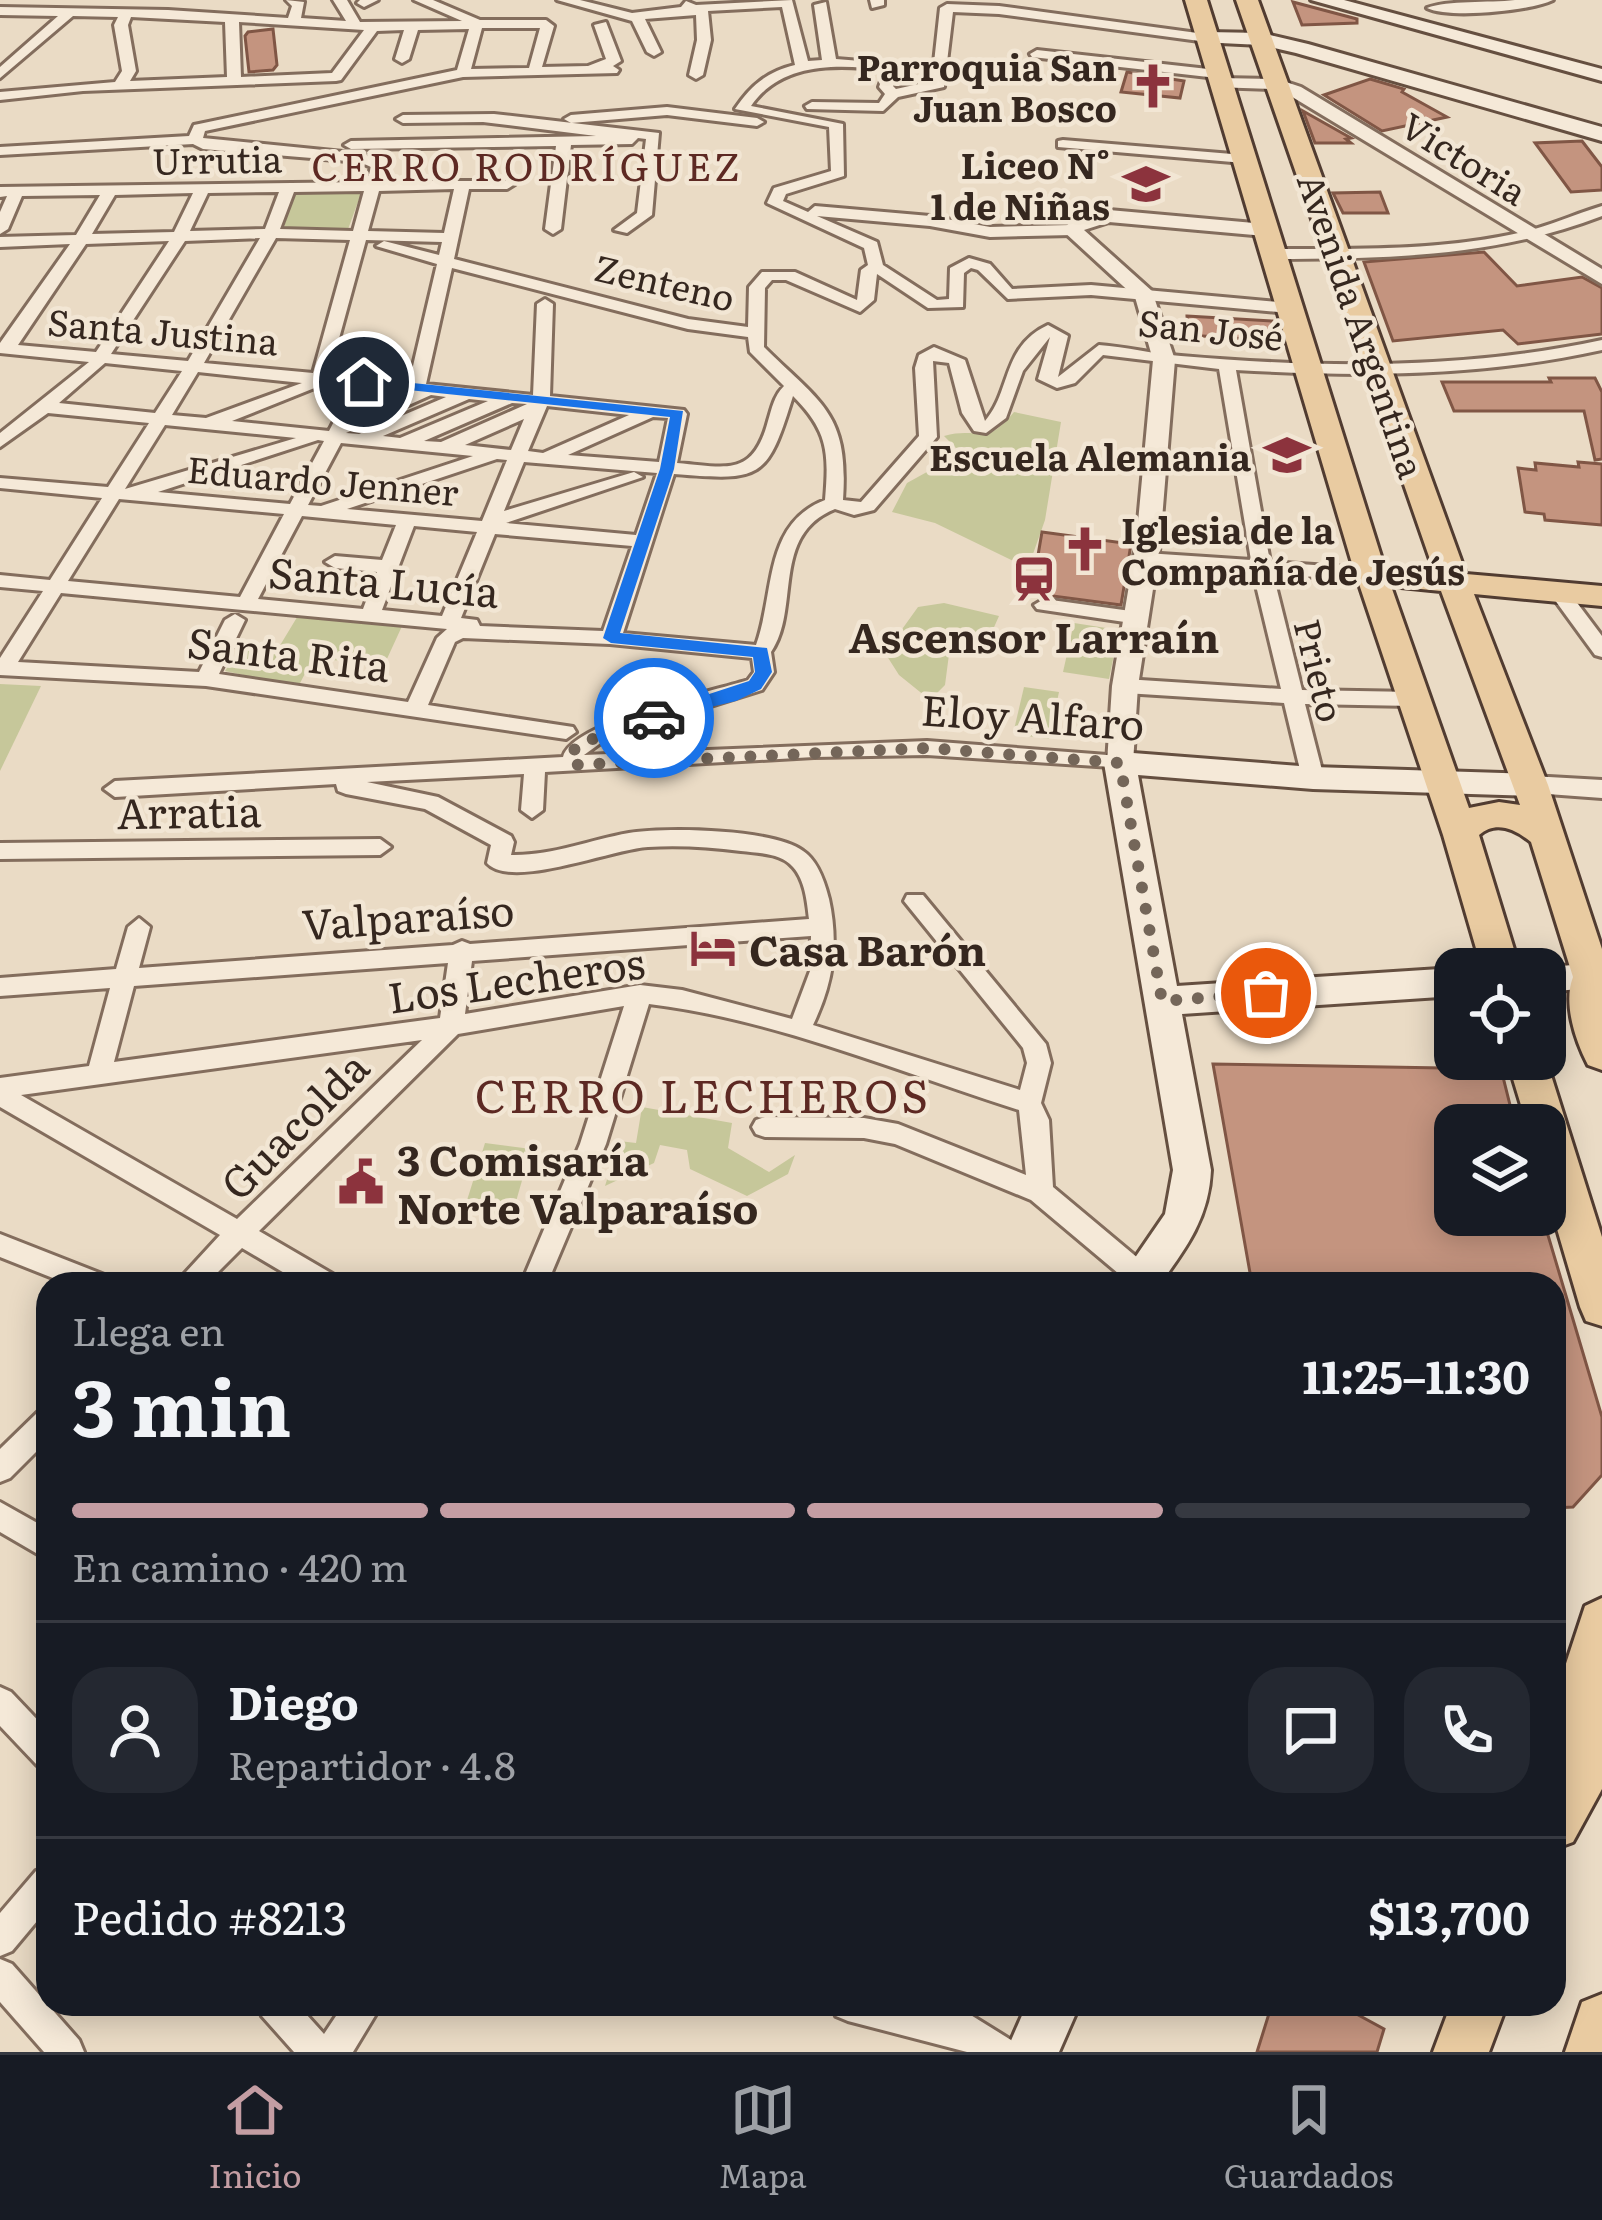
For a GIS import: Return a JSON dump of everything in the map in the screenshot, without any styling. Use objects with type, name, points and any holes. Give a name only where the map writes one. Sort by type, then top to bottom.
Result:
[{"type":"main road","name":"Avenida Argentina","points":[[1196,0],[1308,370],[1495,948]]},
{"type":"main road","name":"Avenida Argentina","points":[[1247,0],[1284,88],[1378,370],[1531,785],[1596,988],[1602,1054]]},
{"type":"main road","points":[[1321,0],[1602,75]]},
{"type":"main road","points":[[1446,33],[1468,80]]},
{"type":"main road","points":[[1208,38],[1261,39],[1468,80],[1602,134]]},
{"type":"main road","points":[[1373,575],[1602,596]]},
{"type":"main road","points":[[1120,763],[1192,1170],[1192,1199],[1182,1226],[1145,1272]]},
{"type":"main road","name":"Eloy Alfaro","points":[[1120,763],[1313,778],[1531,785]]},
{"type":"main road","points":[[1461,836],[1468,823],[1493,814],[1523,819],[1546,835]]},
{"type":"main road","points":[[1566,982],[1596,988]]},
{"type":"main road","points":[[1162,1001],[1434,983]]},
{"type":"main road","points":[[1533,1080],[1602,1307]]},
{"type":"main road","points":[[1566,1664],[1602,1620]]},
{"type":"main road","points":[[1566,1744],[1602,1620]]},
{"type":"main road","points":[[1566,1802],[1602,1739]]},
{"type":"main road","points":[[1032,2052],[1048,2016]]},
{"type":"main road","points":[[1444,2052],[1448,2016]]},
{"type":"main road","points":[[1461,2052],[1474,2016]]},
{"type":"main road","points":[[1598,2050],[1602,2022]]},
{"type":"street","points":[[150,0],[168,14]]},
{"type":"street","points":[[231,0],[261,20]]},
{"type":"street","points":[[293,0],[299,5],[293,22]]},
{"type":"street","points":[[340,0],[356,26]]},
{"type":"street","points":[[422,0],[473,20]]},
{"type":"street","points":[[454,0],[473,20]]},
{"type":"street","points":[[564,0],[634,17],[756,1],[788,3],[787,70]]},
{"type":"street","points":[[672,0],[703,13],[704,40],[696,75]]},
{"type":"street","points":[[1431,4],[1474,9],[1546,0]]},
{"type":"street","points":[[820,4],[830,66]]},
{"type":"street","points":[[1431,4],[1446,33]]},
{"type":"street","points":[[744,112],[878,108],[893,94],[942,82],[946,8],[1000,10],[1208,38]]},
{"type":"street","points":[[0,11],[168,14],[373,28],[473,20],[545,24],[534,73]]},
{"type":"street","points":[[0,74],[70,12]]},
{"type":"street","points":[[120,85],[129,71],[121,25],[127,13]]},
{"type":"street","points":[[232,17],[234,81]]},
{"type":"street","points":[[634,17],[653,52]]},
{"type":"street","points":[[463,73],[473,20]]},
{"type":"street","points":[[195,140],[196,131],[205,126],[463,73],[568,73],[612,67],[601,25]]},
{"type":"street","points":[[402,59],[412,26]]},
{"type":"street","points":[[0,96],[120,85],[335,77],[373,28]]},
{"type":"street","points":[[1037,54],[1284,88]]},
{"type":"street","points":[[744,112],[760,82],[787,70],[893,68],[886,87],[893,94]]},
{"type":"street","name":"Victoria","points":[[1284,88],[1602,278]]},
{"type":"street","points":[[403,118],[583,119],[667,111],[827,120],[837,127],[839,172],[779,191],[775,202],[871,244],[876,267],[946,307],[958,302],[956,271],[963,264],[984,267],[1004,292],[1090,290],[1289,308]]},
{"type":"street","points":[[744,112],[809,130]]},
{"type":"street","points":[[482,118],[566,136]]},
{"type":"street","points":[[290,152],[314,146],[653,133],[644,215],[622,230]]},
{"type":"street","points":[[553,229],[566,136]]},
{"type":"street","points":[[0,151],[195,140],[212,146],[374,160],[379,165],[317,381],[204,426]]},
{"type":"street","points":[[1063,144],[1244,159]]},
{"type":"street","points":[[120,495],[331,434],[425,388],[445,263],[464,184]]},
{"type":"street","name":"Urrutia","points":[[9,191],[507,184]]},
{"type":"street","points":[[2,668],[120,495],[271,233],[288,187]]},
{"type":"street","points":[[0,442],[100,358],[181,234],[202,188]]},
{"type":"street","points":[[3,348],[86,238],[110,190]]},
{"type":"street","points":[[0,229],[9,191]]},
{"type":"street","points":[[783,207],[930,220],[990,232],[1072,230],[1096,217],[1338,254],[1531,236],[1602,211]]},
{"type":"street","points":[[1072,230],[1145,295],[1164,360],[1146,559],[1125,686],[1120,763]]},
{"type":"street","points":[[0,242],[271,233],[451,238]]},
{"type":"street","name":"Zenteno","points":[[358,236],[445,263],[688,324],[755,333],[760,280],[789,275],[860,307],[866,300],[869,270],[876,267]]},
{"type":"street","points":[[572,765],[574,750],[593,737],[755,685],[764,672],[761,652],[768,642],[793,535],[812,512],[834,503],[854,509],[867,506],[923,447],[931,426],[923,368],[928,355],[941,352],[957,360],[970,413],[980,427],[997,421],[1015,371],[1048,331],[1028,293]]},
{"type":"street","points":[[449,623],[540,403],[545,304]]},
{"type":"street","name":"San José","points":[[1048,331],[1060,336],[1048,369],[1051,382],[1069,379],[1099,350],[1164,360],[1378,370],[1482,363],[1602,345]]},
{"type":"street","points":[[755,333],[756,349],[817,406],[834,438],[834,503]]},
{"type":"street","name":"Santa Justina","points":[[3,348],[678,414],[667,469]]},
{"type":"street","name":"Prieto","points":[[1227,364],[1261,565],[1313,778]]},
{"type":"street","points":[[206,679],[240,612],[304,512],[331,434],[364,382]]},
{"type":"street","points":[[44,407],[204,426],[331,434],[399,445],[730,472],[755,466],[769,448],[784,394],[792,387]]},
{"type":"street","points":[[358,441],[471,392]]},
{"type":"street","points":[[399,445],[513,396]]},
{"type":"street","points":[[440,448],[540,403]]},
{"type":"street","points":[[544,458],[656,410]]},
{"type":"street","points":[[304,512],[497,454]]},
{"type":"street","points":[[416,707],[447,638],[459,631],[611,638],[667,469]]},
{"type":"street","points":[[487,524],[634,477]]},
{"type":"street","name":"Eduardo Jenner","points":[[0,483],[640,541]]},
{"type":"street","points":[[370,615],[406,522]]},
{"type":"street","points":[[1146,559],[1373,575]]},
{"type":"street","points":[[335,562],[388,567]]},
{"type":"street","name":"Santa Lucía","points":[[0,581],[240,612],[370,615],[761,652]]},
{"type":"street","points":[[1559,592],[1602,650]]},
{"type":"street","points":[[1044,605],[1138,618]]},
{"type":"street","name":"Santa Rita","points":[[2,668],[206,679],[566,733]]},
{"type":"street","points":[[1125,686],[1294,697],[1413,698]]},
{"type":"street","name":"Eloy Alfaro","points":[[115,789],[927,748],[1120,763]]},
{"type":"street","points":[[532,810],[535,767]]},
{"type":"street","points":[[302,778],[430,802],[503,842],[498,862],[552,863],[644,838],[789,852],[807,870],[822,927],[825,968],[799,1030]]},
{"type":"street","points":[[1531,785],[1602,789]]},
{"type":"street","name":"Arratia","points":[[0,851],[380,847]]},
{"type":"street","points":[[915,902],[1034,1044],[1039,1063],[1029,1103],[1036,1120],[1040,1192]]},
{"type":"street","points":[[98,1076],[139,927]]},
{"type":"street","name":"Valparaíso","points":[[0,987],[822,927]]},
{"type":"street","points":[[452,1026],[462,950]]},
{"type":"street","points":[[538,1272],[593,1144],[640,994]]},
{"type":"street","name":"Los Lecheros","points":[[0,1092],[640,994],[682,999],[799,1030],[1029,1103]]},
{"type":"street","name":"Guacolda","points":[[201,1272],[452,1026]]},
{"type":"street","points":[[0,1092],[305,1272]]},
{"type":"street","points":[[765,1127],[864,1128],[898,1134],[1040,1192],[1130,1272]]},
{"type":"street","points":[[0,1244],[69,1272]]},
{"type":"street","points":[[0,1468],[36,1432]]},
{"type":"street","points":[[5,1526],[36,1540]]},
{"type":"street","points":[[0,1703],[36,1741]]},
{"type":"street","points":[[0,1939],[36,1897]]},
{"type":"street","points":[[0,1976],[67,2052]]},
{"type":"street","points":[[285,2016],[317,2052]]},
{"type":"street","points":[[332,2052],[357,2016]]},
{"type":"street","points":[[889,2016],[985,2044]]},
{"type":"street","points":[[940,2016],[985,2044]]},
{"type":"green space","points":[[295,191],[362,191],[347,232],[283,230]]},
{"type":"green space","points":[[1014,412],[1061,422],[1045,520],[1028,568],[935,523],[892,512],[907,483],[954,457],[956,448],[944,436],[989,433]]},
{"type":"green space","points":[[944,603],[999,616],[991,634],[951,639],[945,685],[930,700],[899,675],[885,653],[918,607]]},
{"type":"green space","points":[[299,614],[403,624],[386,661],[312,660],[298,687],[225,671],[239,650],[276,652]]},
{"type":"green space","points":[[1074,623],[1119,630],[1109,679],[1063,672]]},
{"type":"green space","points":[[0,684],[41,686],[0,771]]},
{"type":"green space","points":[[1024,687],[1059,692],[1049,739],[1013,734]]},
{"type":"green space","points":[[642,1107],[732,1123],[728,1148],[769,1172],[795,1155],[788,1174],[747,1196],[690,1169],[687,1150],[660,1145],[654,1163],[605,1186],[619,1141],[636,1143]]},
{"type":"green space","points":[[485,1143],[531,1149],[511,1219],[463,1213]]},
{"type":"building","points":[[1293,2],[1357,19],[1357,23],[1302,25]]},
{"type":"building","points":[[273,29],[277,65],[273,70],[249,72],[245,36]]},
{"type":"building","name":"Parroquia San Juan Bosco","points":[[1127,72],[1184,81],[1180,98],[1121,92]]},
{"type":"building","points":[[1370,79],[1404,89],[1402,92],[1447,117],[1382,131],[1324,95]]},
{"type":"building","points":[[1303,111],[1351,138],[1346,139],[1351,143],[1315,143]]},
{"type":"building","points":[[1582,141],[1602,167],[1602,190],[1571,192],[1535,143]]},
{"type":"building","points":[[1380,192],[1388,213],[1343,213],[1333,193]]},
{"type":"building","points":[[1484,252],[1517,286],[1582,277],[1602,288],[1602,334],[1518,344],[1503,330],[1393,341],[1364,262]]},
{"type":"building","points":[[1187,316],[1272,321],[1274,341],[1188,335]]},
{"type":"building","points":[[1549,378],[1595,378],[1602,392],[1602,459],[1595,460],[1584,411],[1454,411],[1442,382],[1551,382]]},
{"type":"building","points":[[1578,462],[1602,464],[1602,525],[1545,520],[1544,514],[1525,512],[1518,468],[1536,470],[1535,463],[1579,467]]},
{"type":"building","points":[[1042,532],[1131,544],[1121,605],[1045,595],[1052,569],[1036,567]]},
{"type":"building","points":[[1213,1064],[1434,1068],[1434,1080],[1504,1080],[1510,1104],[1434,1104],[1434,1236],[1548,1236],[1559,1272],[1250,1272]]},
{"type":"building","points":[[1566,1296],[1602,1417],[1602,1475],[1573,1507],[1566,1507]]},
{"type":"building","points":[[1268,2016],[1360,2016],[1384,2029],[1377,2052],[1257,2052]]},
{"type":"way so far","points":[[654,718],[581,743],[574,750],[572,765],[927,748],[1120,763],[1162,1001],[1266,993]]},
{"type":"place","name":"Parroquia San Juan Bosco","points":[[1153,86]]},
{"type":"place","name":"Liceo N° 1 de Niñas","points":[[1146,184]]},
{"type":"place","name":"Escuela Alemania","points":[[1287,455]]},
{"type":"place","name":"Iglesia de la Compañía de Jesús","points":[[1085,549]]},
{"type":"place","name":"Ascensor Larraín","points":[[1034,579]]},
{"type":"place","name":"Casa Barón","points":[[713,948]]},
{"type":"place","name":"3 Comisaría Norte Valparaíso","points":[[361,1182]]},
{"type":"district","name":"CERRO RODRÍGUEZ","points":[[527,164]]},
{"type":"district","name":"CERRO LECHEROS","points":[[703,1093]]},
{"type":"route","points":[[364,382],[678,414],[667,469],[611,638],[761,652],[764,672],[755,685],[730,697],[654,718]]}]
